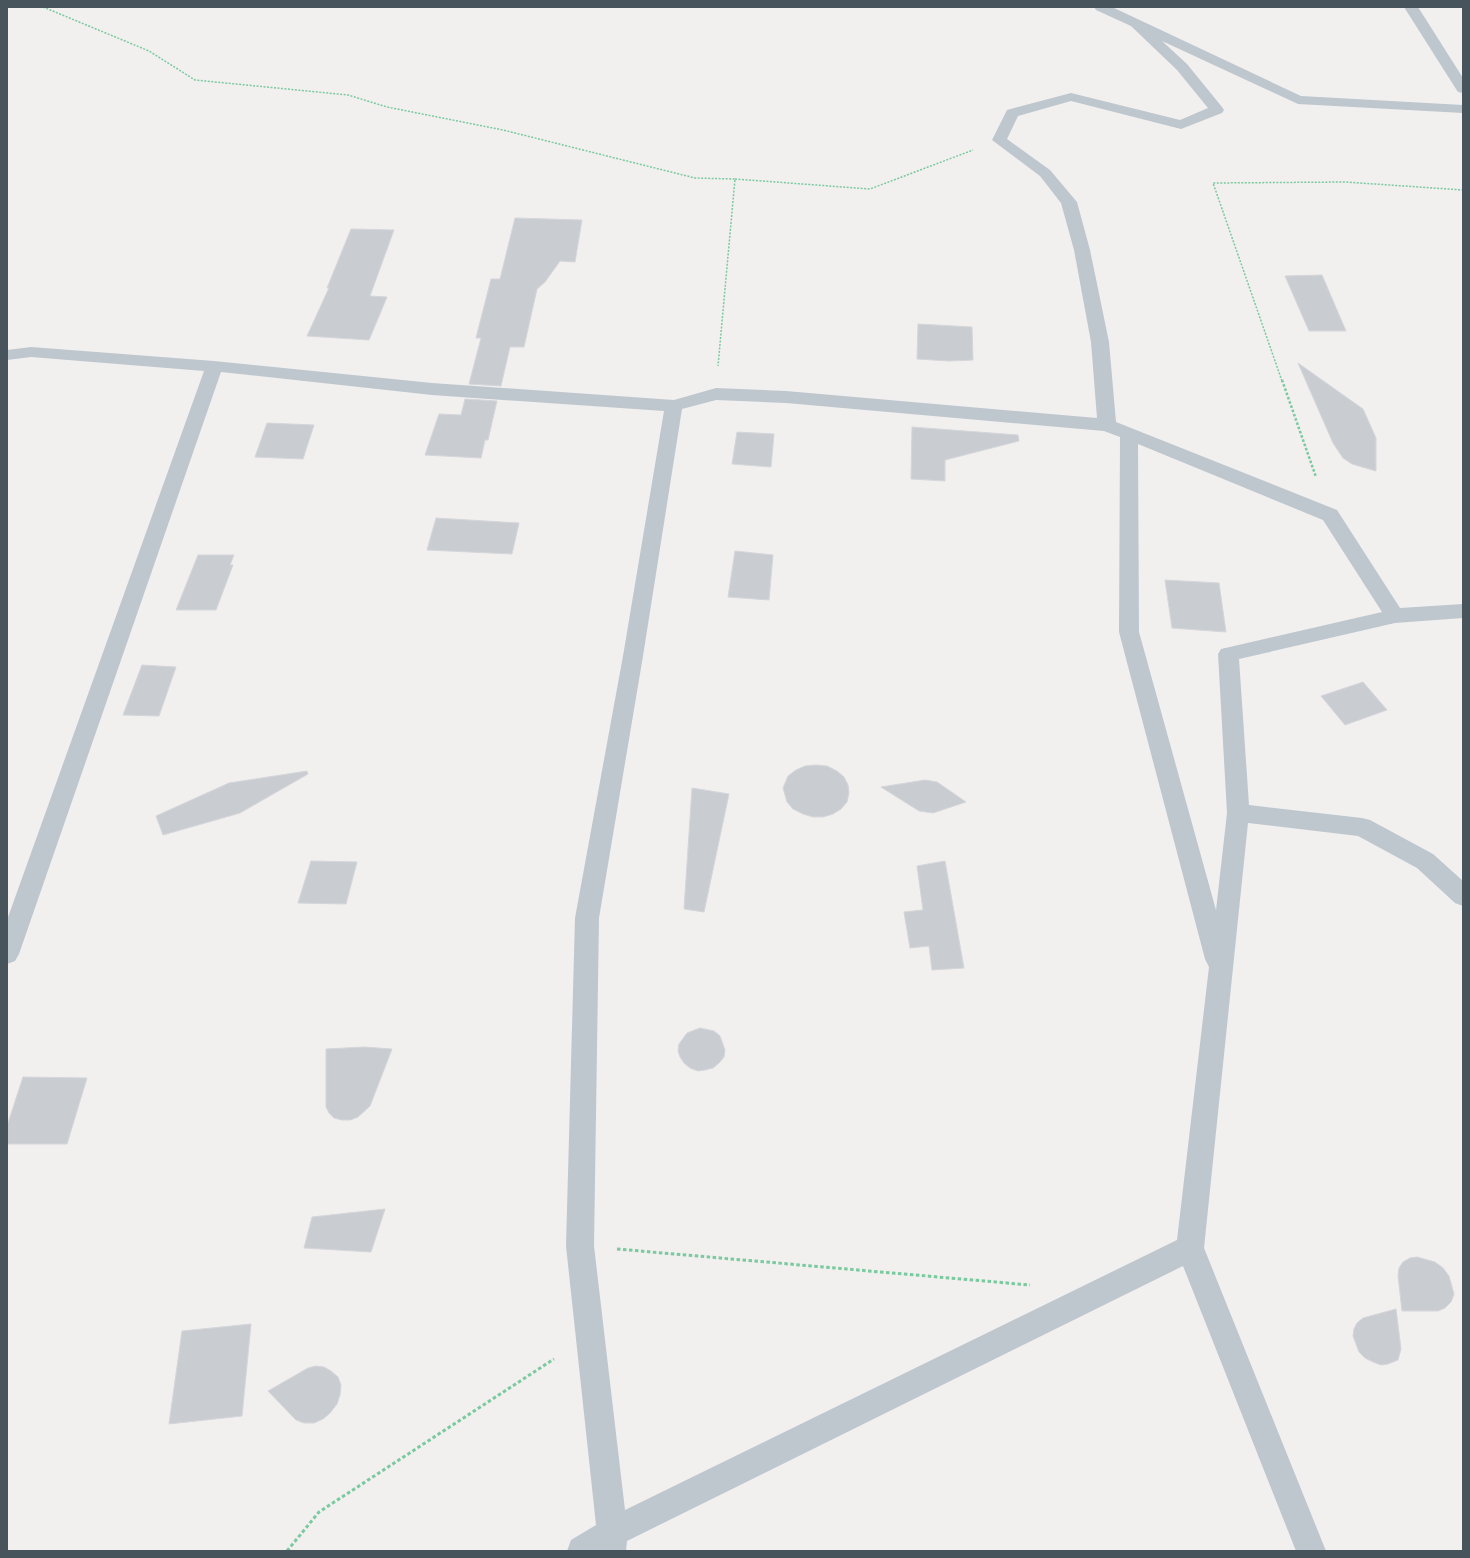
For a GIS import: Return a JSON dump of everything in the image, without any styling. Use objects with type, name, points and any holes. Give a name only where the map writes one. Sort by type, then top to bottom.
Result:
[{"type":"street","points":[[1100,7],[1298,100],[1463,108]]},
{"type":"street","points":[[1411,7],[1463,89]]},
{"type":"street","points":[[1107,425],[1100,342],[1082,250],[1069,202],[1045,172],[999,140],[1012,113],[1071,97],[1181,124],[1217,110],[1182,67],[1136,24]]},
{"type":"street","points":[[7,355],[31,352],[214,366],[432,389],[674,406],[716,394],[786,396],[1107,425],[1330,515],[1395,616]]},
{"type":"street","points":[[7,954],[214,366]]},
{"type":"street","points":[[611,1541],[580,1246],[587,918],[633,656],[674,406]]},
{"type":"street","points":[[1129,434],[1129,632],[1220,972]]},
{"type":"street","points":[[1311,1551],[1190,1248],[1238,813],[1228,654],[1395,616],[1463,611]]},
{"type":"street","points":[[1238,813],[1362,827],[1425,861],[1463,896]]},
{"type":"street","points":[[582,1551],[611,1541],[1190,1248]]},
{"type":"path","points":[[43,7],[149,51],[195,80],[348,96],[386,107],[503,130],[695,178],[735,179],[870,189],[999,140]]},
{"type":"path","points":[[716,394],[735,179]]},
{"type":"path","points":[[1330,515],[1213,183],[1345,182],[1463,190]]},
{"type":"path","points":[[580,1246],[1038,1286]]},
{"type":"path","points":[[287,1551],[319,1512],[590,1336]]},
{"type":"building","points":[[515,218],[582,220],[575,262],[560,261],[545,282],[537,289],[524,347],[510,347],[501,386],[469,384],[481,338],[476,338],[491,279],[500,279]]},
{"type":"building","points":[[351,229],[394,230],[370,296],[387,297],[369,340],[307,336],[329,288],[327,288]]},
{"type":"building","points":[[1322,275],[1346,331],[1309,331],[1285,276]]},
{"type":"building","points":[[918,324],[972,327],[973,360],[949,361],[917,359]]},
{"type":"building","points":[[1298,363],[1363,409],[1376,438],[1376,471],[1352,464],[1343,458],[1333,443]]},
{"type":"building","points":[[465,399],[497,401],[488,440],[485,440],[481,458],[425,455],[439,414],[461,415]]},
{"type":"building","points":[[267,423],[314,425],[303,459],[255,457]]},
{"type":"building","points":[[912,427],[1018,435],[1019,441],[945,460],[945,481],[911,479]]},
{"type":"building","points":[[737,432],[774,434],[771,467],[732,464]]},
{"type":"building","points":[[436,518],[519,523],[512,554],[427,550]]},
{"type":"building","points":[[735,551],[773,555],[769,600],[728,597]]},
{"type":"building","points":[[198,555],[234,555],[230,565],[233,565],[216,610],[176,610]]},
{"type":"building","points":[[1165,580],[1219,583],[1226,632],[1172,628]]},
{"type":"building","points":[[142,665],[176,667],[159,716],[123,715]]},
{"type":"building","points":[[1363,682],[1387,710],[1345,725],[1321,696]]},
{"type":"building","points":[[805,766],[827,766],[837,771],[844,777],[848,785],[849,793],[847,802],[841,809],[833,814],[823,817],[813,817],[793,809],[787,802],[783,788],[788,776],[796,770]]},
{"type":"building","points":[[307,771],[308,774],[240,813],[163,835],[156,816],[229,783]]},
{"type":"building","points":[[925,780],[937,782],[966,802],[933,813],[919,811],[881,787]]},
{"type":"building","points":[[692,788],[729,794],[704,912],[684,909]]},
{"type":"building","points":[[311,861],[357,862],[346,904],[298,903]]},
{"type":"building","points":[[945,861],[964,968],[932,970],[929,946],[910,948],[904,912],[923,910],[917,866]]},
{"type":"building","points":[[700,1028],[714,1031],[720,1036],[725,1050],[724,1057],[713,1068],[698,1071],[690,1068],[684,1063],[678,1051],[679,1044],[687,1033]]},
{"type":"building","points":[[364,1047],[392,1049],[370,1106],[358,1117],[350,1120],[334,1118],[326,1107],[326,1049]]},
{"type":"building","points":[[23,1077],[87,1078],[67,1144],[7,1144],[7,1126]]},
{"type":"building","points":[[385,1209],[371,1252],[304,1248],[312,1217]]},
{"type":"building","points":[[1417,1257],[1435,1262],[1443,1268],[1449,1276],[1454,1294],[1451,1302],[1445,1308],[1438,1311],[1402,1311],[1398,1276],[1399,1268],[1403,1262],[1410,1258]]},
{"type":"building","points":[[1396,1309],[1401,1349],[1398,1360],[1381,1365],[1365,1358],[1359,1352],[1353,1336],[1357,1323],[1363,1318]]},
{"type":"building","points":[[251,1324],[242,1416],[169,1424],[182,1331]]},
{"type":"building","points":[[316,1366],[324,1367],[338,1377],[341,1385],[340,1395],[337,1404],[323,1419],[314,1423],[304,1423],[296,1420],[268,1391],[308,1368]]}]
